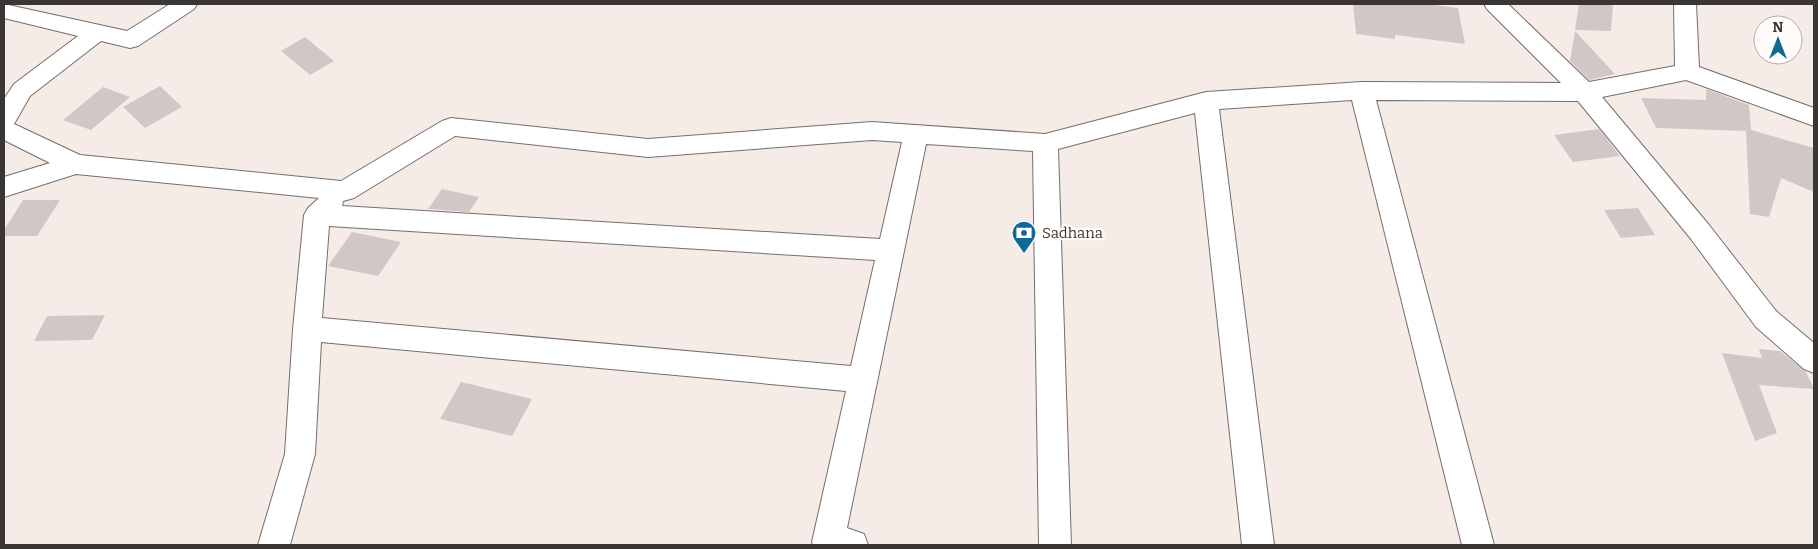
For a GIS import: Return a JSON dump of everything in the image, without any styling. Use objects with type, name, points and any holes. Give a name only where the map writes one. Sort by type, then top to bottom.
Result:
[{"type":"street","points":[[28,16],[46,4]]},
{"type":"street","points":[[4,11],[130,40],[186,4]]},
{"type":"street","points":[[1495,4],[1584,92],[1700,232],[1766,319],[1814,360]]},
{"type":"street","points":[[1685,4],[1687,72]]},
{"type":"street","points":[[4,119],[22,90],[98,32]]},
{"type":"street","points":[[274,545],[300,454],[307,329],[317,215],[345,191],[451,127],[648,148],[872,131],[1045,143],[1206,102],[1362,91],[1584,92],[1687,72],[1814,118]]},
{"type":"street","points":[[1362,91],[1478,545]]},
{"type":"street","points":[[1206,102],[1258,545]]},
{"type":"street","points":[[4,130],[76,164],[345,191]]},
{"type":"street","points":[[852,545],[828,542],[916,134]]},
{"type":"street","points":[[1045,143],[1055,545]]},
{"type":"street","points":[[4,187],[76,164]]},
{"type":"street","points":[[317,215],[890,250]]},
{"type":"street","points":[[307,329],[863,380]]},
{"type":"building","points":[[1353,4],[1426,4],[1458,8],[1465,44],[1395,35],[1395,39],[1356,34]]},
{"type":"building","points":[[1579,4],[1613,4],[1611,31],[1575,30]]},
{"type":"building","points":[[1575,31],[1615,74],[1589,80],[1570,61]]},
{"type":"building","points":[[305,37],[334,61],[310,75],[281,51]]},
{"type":"building","points":[[160,86],[182,107],[145,128],[123,107]]},
{"type":"building","points":[[103,87],[130,97],[91,130],[63,120]]},
{"type":"building","points":[[1706,89],[1749,105],[1751,130],[1814,148],[1814,192],[1781,178],[1769,217],[1750,214],[1746,131],[1656,128],[1641,98],[1706,100]]},
{"type":"building","points":[[1599,129],[1620,156],[1573,162],[1554,135]]},
{"type":"building","points":[[442,189],[479,197],[469,212],[428,209]]},
{"type":"building","points":[[23,200],[60,200],[37,236],[4,236],[4,230]]},
{"type":"building","points":[[1638,208],[1655,235],[1621,238],[1604,210]]},
{"type":"building","points":[[352,232],[401,242],[378,276],[328,266]]},
{"type":"building","points":[[105,315],[92,340],[34,341],[47,316]]},
{"type":"building","points":[[1759,349],[1780,351],[1806,372],[1814,389],[1759,385],[1777,433],[1755,441],[1722,353],[1762,358]]},
{"type":"building","points":[[461,382],[532,399],[512,436],[440,419]]},
{"type":"place","name":"Sadhana","points":[[1024,254]]}]
